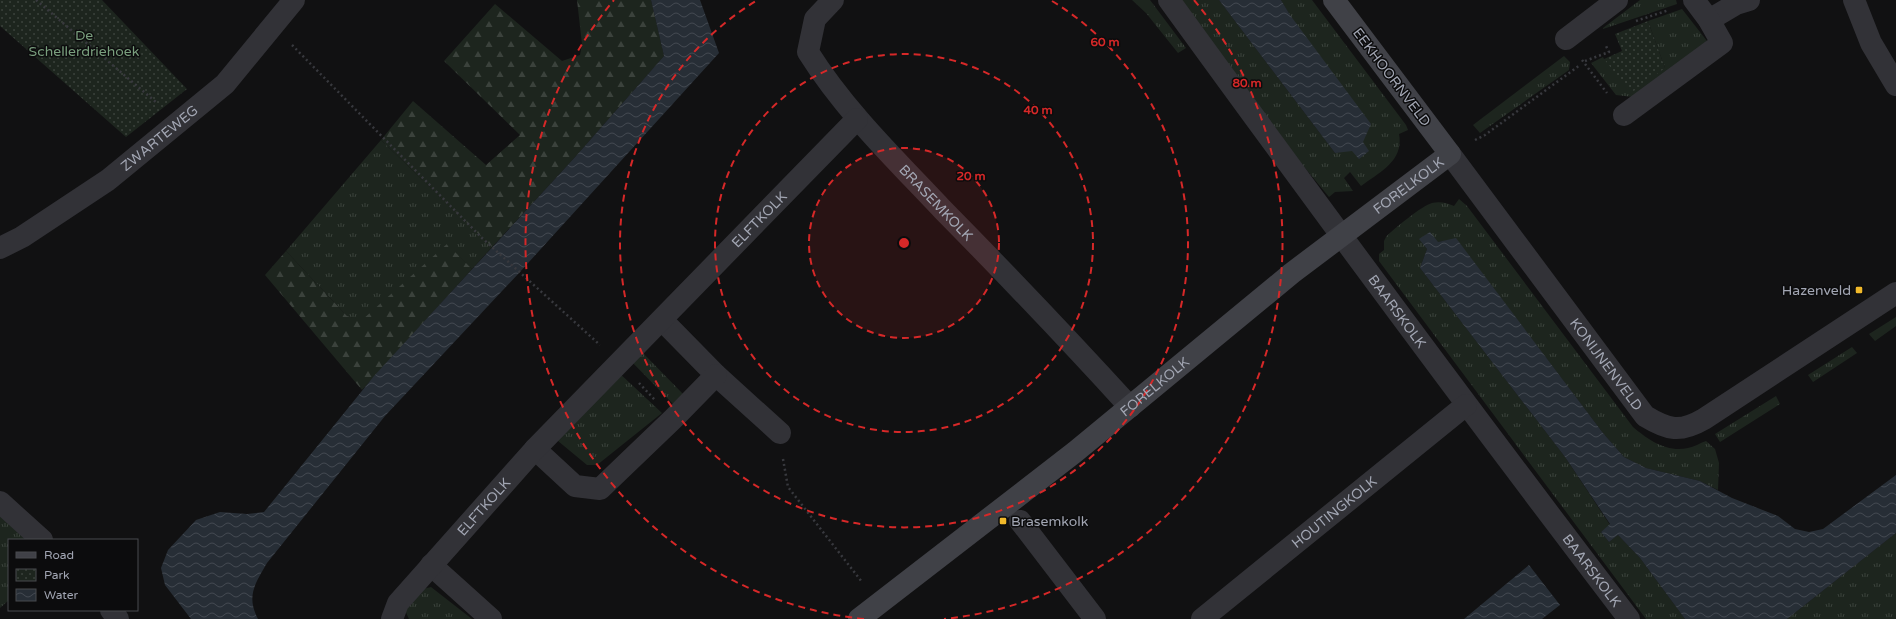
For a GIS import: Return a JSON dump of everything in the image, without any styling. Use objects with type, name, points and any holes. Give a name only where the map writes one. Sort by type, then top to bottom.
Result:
[{"type":"street","name":"ZWARTEWEG","points":[[0,248],[22,237],[108,180],[225,84],[294,0]]},
{"type":"street","name":"BRASEMKOLK","points":[[833,0],[815,19],[808,52],[823,76],[857,119],[1069,340],[1130,407]]},
{"type":"street","name":"BAARSKOLK","points":[[1169,0],[1340,237],[1629,619]]},
{"type":"street","name":"EEKHOORNVELD","points":[[1334,0],[1450,154]]},
{"type":"street","points":[[1566,39],[1617,0]]},
{"type":"street","points":[[1624,116],[1722,42],[1709,20],[1694,0]]},
{"type":"street","points":[[1709,20],[1736,4],[1749,0]]},
{"type":"street","points":[[1854,0],[1871,43],[1896,85]]},
{"type":"street","name":"ELFTKOLK","points":[[392,619],[398,603],[536,449],[857,119]]},
{"type":"street","name":"FORELKOLK","points":[[859,619],[1130,407],[1292,273],[1450,154]]},
{"type":"street","name":"KONIJNENVELD","points":[[1450,154],[1645,416],[1665,428],[1693,426],[1896,293]]},
{"type":"street","points":[[662,320],[716,375],[780,433]]},
{"type":"street","points":[[536,449],[575,486],[600,489],[673,419],[716,375]]},
{"type":"street","name":"HOUTINGKOLK","points":[[1202,619],[1466,405]]},
{"type":"street","points":[[0,502],[41,539]]},
{"type":"street","points":[[1020,521],[1095,619]]},
{"type":"street","points":[[431,565],[491,619]]},
{"type":"street","points":[[112,611],[118,619]]},
{"type":"path","points":[[36,0],[179,122]]},
{"type":"path","points":[[1629,24],[1694,0]]},
{"type":"path","points":[[273,26],[482,238],[533,285]]},
{"type":"path","points":[[1566,39],[1624,116]]},
{"type":"path","points":[[1450,154],[1485,135],[1584,62]]},
{"type":"path","points":[[780,433],[788,487],[879,604]]},
{"type":"green space","name":"De Schellerdriehoek","points":[[0,0],[102,0],[187,89],[126,137],[0,26]]},
{"type":"green space","points":[[577,0],[651,0],[664,56],[576,156],[492,247],[381,140],[413,101],[486,165],[520,135],[444,61],[495,4],[562,61],[580,55],[582,44]]},
{"type":"green space","points":[[1132,0],[1150,0],[1186,48],[1178,53],[1146,13]]},
{"type":"green space","points":[[1178,0],[1219,0],[1335,153],[1363,142],[1281,0],[1312,0],[1406,125],[1408,130],[1399,134],[1400,143],[1398,152],[1394,159],[1383,171],[1361,186],[1350,172],[1344,178],[1353,191],[1335,192],[1329,197],[1296,157]]},
{"type":"green space","points":[[1640,0],[1676,0],[1677,4],[1603,29],[1603,28]]},
{"type":"green space","points":[[1682,9],[1707,41],[1633,97],[1616,95],[1591,63],[1603,57],[1604,59],[1665,68],[1648,21]]},
{"type":"green space","points":[[1648,21],[1665,68],[1631,93],[1604,59],[1622,51],[1615,34]]},
{"type":"green space","points":[[1564,56],[1570,62],[1569,70],[1480,133],[1473,125]]},
{"type":"green space","points":[[381,140],[492,247],[472,269],[447,245],[362,321],[347,316],[286,251]]},
{"type":"green space","points":[[1459,199],[1467,206],[1633,427],[1651,440],[1665,447],[1673,449],[1688,448],[1706,441],[1715,449],[1719,463],[1718,490],[1700,481],[1646,468],[1624,457],[1603,433],[1456,239],[1438,242],[1420,239],[1427,249],[1420,268],[1565,457],[1610,525],[1601,532],[1609,542],[1618,535],[1640,558],[1685,619],[1646,619],[1379,261],[1379,254],[1384,250],[1384,241],[1386,237],[1408,218],[1432,203],[1438,202],[1454,206]]},
{"type":"green space","points":[[447,244],[472,269],[362,390],[265,275],[286,251],[347,316],[362,320]]},
{"type":"green space","points":[[1896,317],[1896,326],[1875,341],[1869,334]]},
{"type":"green space","points":[[1852,347],[1857,353],[1813,382],[1808,375]]},
{"type":"green space","points":[[640,350],[683,394],[673,404],[629,359]]},
{"type":"green space","points":[[617,371],[662,413],[597,465],[587,465],[552,436]]},
{"type":"green space","points":[[1776,396],[1780,404],[1720,442],[1715,434]]},
{"type":"green space","points":[[0,509],[37,539],[8,539],[8,601],[0,608]]},
{"type":"green space","points":[[1896,533],[1896,619],[1787,619]]},
{"type":"green space","points":[[431,587],[472,619],[409,619],[404,608],[423,589]]},
{"type":"water","points":[[651,0],[700,0],[719,53],[519,273],[385,416],[267,563],[259,577],[252,597],[254,611],[258,619],[191,619],[165,585],[161,568],[168,550],[196,520],[220,512],[247,514],[264,512],[374,376],[576,156],[664,56]]},
{"type":"water","points":[[1219,0],[1281,0],[1290,15],[1371,124],[1363,142],[1369,151],[1359,159],[1352,151],[1335,153]]},
{"type":"water","points":[[1430,232],[1438,242],[1456,238],[1603,433],[1624,457],[1646,468],[1700,481],[1732,498],[1778,516],[1795,529],[1809,532],[1823,529],[1896,475],[1896,533],[1787,619],[1685,619],[1640,558],[1618,535],[1609,542],[1601,532],[1610,524],[1565,457],[1420,268],[1427,249],[1419,239]]},
{"type":"water","points":[[1529,565],[1560,605],[1542,619],[1464,619]]},
{"type":"place","name":"Hazenveld","points":[[1859,290]]},
{"type":"place","name":"Brasemkolk","points":[[1003,521]]}]
